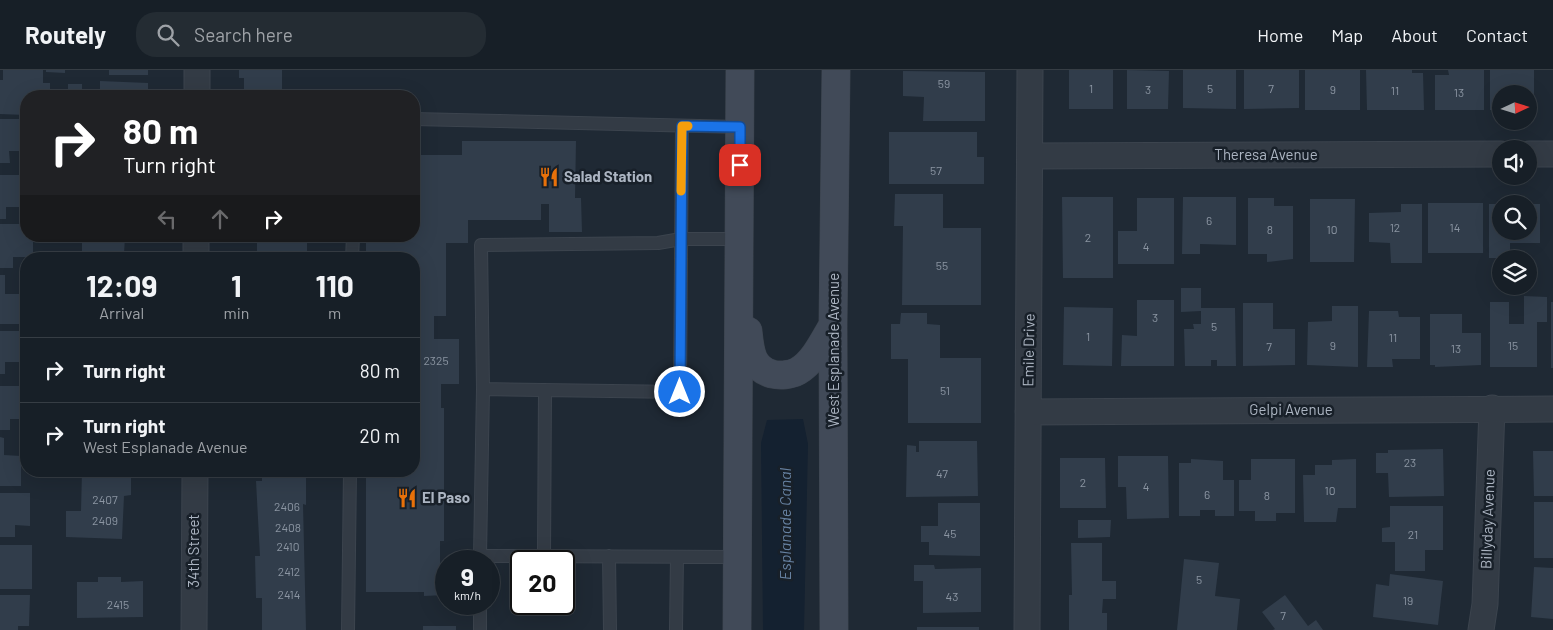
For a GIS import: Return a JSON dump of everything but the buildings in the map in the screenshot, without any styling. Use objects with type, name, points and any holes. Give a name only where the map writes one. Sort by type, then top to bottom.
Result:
[{"type":"main road","points":[[737,630],[740,70]]},
{"type":"main road","points":[[821,70],[822,130],[836,146]]},
{"type":"main road","name":"West Esplanade Avenue","points":[[834,630],[833,325],[836,70]]},
{"type":"main road","points":[[740,240],[749,342],[753,359],[762,371],[779,376],[798,371],[810,360],[833,325]]},
{"type":"street","points":[[197,70],[197,90]]},
{"type":"street","name":"Emile Drive","points":[[1027,630],[1030,70]]},
{"type":"street","name":"Theresa Avenue","points":[[1031,156],[1492,154]]},
{"type":"street","points":[[1537,154],[1553,154]]},
{"type":"street","name":"Billyday Avenue","points":[[1481,630],[1486,604],[1492,408]]},
{"type":"street","name":"Gelpi Avenue","points":[[1028,412],[1553,409]]},
{"type":"street","name":"34th Street","points":[[194,630],[195,477]]},
{"type":"lane","points":[[420,119],[740,127]]},
{"type":"lane","points":[[483,389],[680,392],[682,126]]},
{"type":"lane","points":[[480,550],[483,389],[481,246],[658,243],[681,239],[740,240]]},
{"type":"lane","points":[[544,550],[545,390]]},
{"type":"lane","points":[[348,630],[350,477]]},
{"type":"lane","points":[[575,556],[738,557]]},
{"type":"lane","points":[[610,556],[610,630]]},
{"type":"lane","points":[[676,630],[677,557]]},
{"type":"lane","points":[[480,615],[480,630]]},
{"type":"water","name":"Esplanade Canal","points":[[803,419],[808,444],[804,630],[763,630],[761,443],[767,420]]},
{"type":"slow traffic","points":[[681,191],[682,126],[688,126]]},
{"type":"place","name":"Salad Station","points":[[549,177]]},
{"type":"place","name":"El Paso","points":[[407,498]]},
{"type":"route","points":[[680,392],[682,126],[740,127],[740,165]]}]
